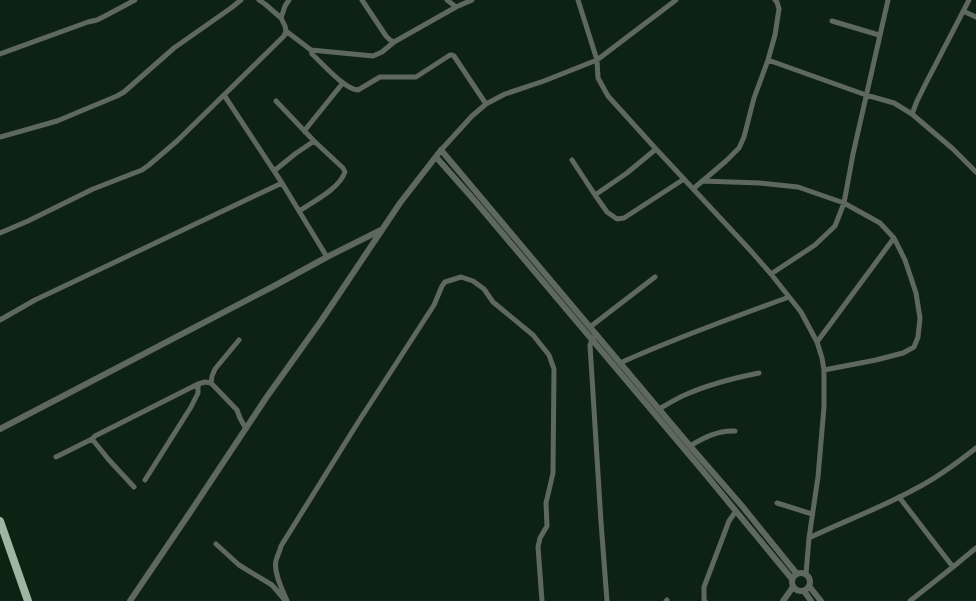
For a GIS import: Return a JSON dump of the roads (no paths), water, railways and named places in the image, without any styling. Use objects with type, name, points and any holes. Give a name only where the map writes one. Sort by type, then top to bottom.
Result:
[{"type":"main road","points":[[0,521],[28,601]]},
{"type":"street","points":[[0,54],[97,20],[135,0]]},
{"type":"street","points":[[0,137],[57,122],[117,96],[124,92],[174,48],[232,8],[241,0]]},
{"type":"street","points":[[0,233],[93,189],[146,168],[177,141],[284,36],[286,31],[281,18],[259,0]]},
{"type":"street","points":[[281,18],[285,6],[289,0]]},
{"type":"street","points":[[362,0],[386,36],[394,42]]},
{"type":"street","points":[[447,0],[456,6]]},
{"type":"street","points":[[311,50],[373,56],[382,52],[394,42],[456,6],[472,0]]},
{"type":"street","points":[[436,157],[594,337],[792,579],[793,587],[800,591],[806,590],[809,586],[810,580],[806,574],[809,538],[818,477],[824,407],[824,370],[817,342],[801,312],[771,274],[608,96],[598,78],[597,60],[578,0]]},
{"type":"street","points":[[130,601],[266,398],[321,321],[400,203],[441,150],[472,116],[486,104],[505,94],[544,81],[597,60],[676,0]]},
{"type":"street","points":[[693,189],[739,148],[744,137],[754,98],[768,60],[775,35],[780,9],[775,0]]},
{"type":"street","points":[[771,274],[815,245],[835,226],[844,203],[853,154],[888,0]]},
{"type":"street","points":[[912,114],[927,81],[969,0]]},
{"type":"street","points":[[963,10],[976,17]]},
{"type":"street","points":[[832,21],[879,35]]},
{"type":"street","points":[[286,31],[311,50],[312,54],[343,84],[355,90],[358,90],[380,77],[416,77],[452,55],[486,104]]},
{"type":"street","points":[[768,60],[866,95],[894,103],[912,114],[953,149],[976,172]]},
{"type":"street","points":[[305,132],[305,130],[343,84]]},
{"type":"street","points":[[224,95],[282,183],[326,257]]},
{"type":"street","points":[[276,101],[305,132],[343,168],[345,172],[344,177],[340,182],[327,193],[299,211]]},
{"type":"street","points":[[274,171],[314,141]]},
{"type":"street","points":[[595,195],[627,173],[656,149]]},
{"type":"street","points":[[441,150],[590,327],[594,337],[620,363],[742,506],[797,574]]},
{"type":"street","points":[[572,160],[607,212],[617,219],[624,218],[684,179]]},
{"type":"street","points":[[702,181],[760,183],[798,187],[844,203],[880,223],[894,238],[905,260],[916,293],[920,318],[918,337],[914,347],[903,353],[876,360],[824,370]]},
{"type":"street","points":[[0,320],[35,300],[282,183]]},
{"type":"street","points":[[0,429],[267,290],[326,257],[383,229]]},
{"type":"street","points":[[817,342],[894,238]]},
{"type":"street","points":[[590,327],[655,277]]},
{"type":"street","points":[[287,601],[275,566],[281,546],[357,424],[434,305],[442,286],[446,282],[461,278],[473,280],[484,289],[493,302],[533,335],[549,355],[554,369],[553,473],[546,503],[547,526],[540,538],[538,547],[542,601]]},
{"type":"street","points":[[620,363],[670,341],[789,297]]},
{"type":"street","points":[[594,337],[590,344],[600,522],[608,601]]},
{"type":"street","points":[[212,383],[212,376],[215,369],[239,340]]},
{"type":"street","points":[[659,409],[685,395],[708,386],[759,373]]},
{"type":"street","points":[[56,456],[198,384],[205,382],[212,383],[237,410],[246,429]]},
{"type":"street","points":[[145,480],[191,407],[198,393],[198,384]]},
{"type":"street","points":[[690,446],[702,438],[716,433],[729,430],[734,431]]},
{"type":"street","points":[[92,439],[134,487]]},
{"type":"street","points":[[809,538],[915,489],[955,464],[976,448]]},
{"type":"street","points":[[899,497],[953,567]]},
{"type":"street","points":[[777,503],[812,514]]},
{"type":"street","points":[[705,601],[704,587],[729,521],[736,511]]},
{"type":"street","points":[[216,544],[239,565],[272,585],[287,601]]},
{"type":"street","points":[[910,601],[976,548]]},
{"type":"street","points":[[792,579],[797,574],[806,574]]},
{"type":"street","points":[[809,586],[821,601]]},
{"type":"street","points":[[783,601],[793,587]]},
{"type":"street","points":[[804,591],[811,601]]}]
